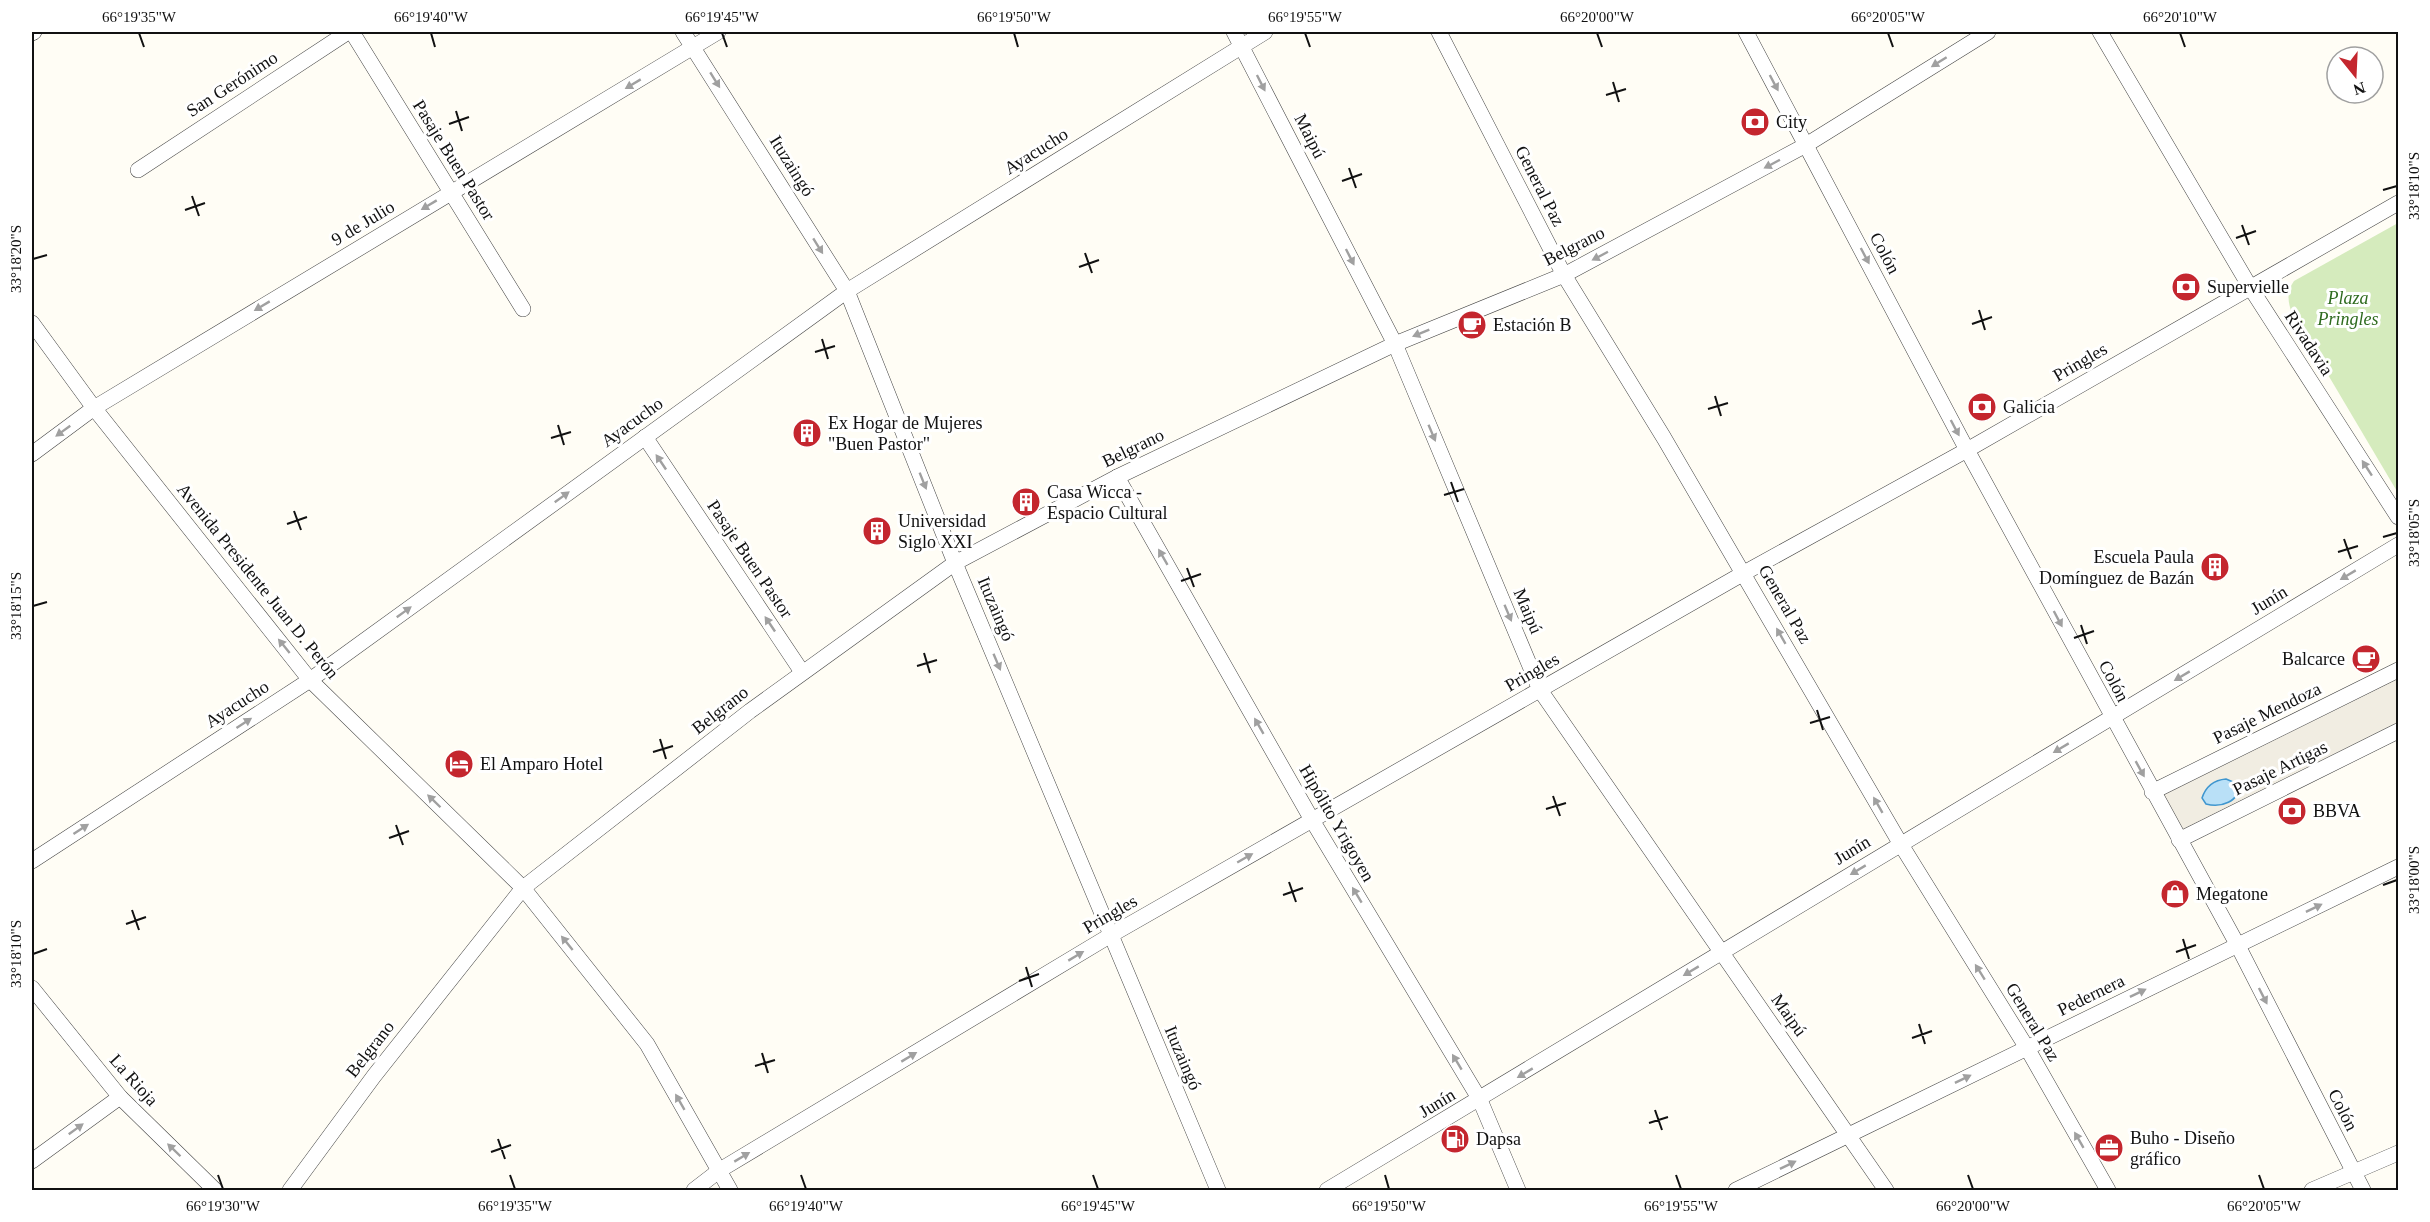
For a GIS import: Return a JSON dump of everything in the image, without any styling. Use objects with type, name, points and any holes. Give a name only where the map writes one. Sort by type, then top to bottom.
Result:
[{"type":"street","name":"San Gerónimo","points":[[138,170],[350,32]]},
{"type":"street","name":"Pasaje Buen Pastor","points":[[350,32],[523,309]]},
{"type":"street","name":"Ituzaingó","points":[[683,32],[695,47],[847,291],[955,563],[1218,1191]]},
{"type":"street","name":"9 de Julio","points":[[32,454],[94,408],[718,32]]},
{"type":"street","name":"Maipú","points":[[1234,32],[1395,344],[1540,690],[1886,1191]]},
{"type":"street","name":"Ayacucho","points":[[32,861],[310,680],[847,291],[1265,32]]},
{"type":"street","name":"General Paz","points":[[1439,32],[1564,275],[1744,573],[1900,843],[2027,1048],[2108,1191]]},
{"type":"street","name":"Colón","points":[[1746,32],[1967,450],[2237,944],[2363,1191]]},
{"type":"street","name":"Belgrano","points":[[290,1191],[374,1076],[523,888],[802,672],[955,563],[1117,477],[1395,344],[1564,275],[1806,145],[1988,32]]},
{"type":"street","name":"Rivadavia","points":[[2100,32],[2250,287],[2398,517]]},
{"type":"street","name":"Pringles","points":[[694,1191],[720,1170],[1111,935],[2398,203]]},
{"type":"street","name":"Avenida Presidente Juan D. Perón","points":[[32,323],[94,408],[310,680],[523,888],[647,1044],[730,1191]]},
{"type":"street","name":"Pasaje Buen Pastor","points":[[645,437],[802,672]]},
{"type":"street","name":"Hipólito Yrigoyen","points":[[1117,477],[1312,820],[1480,1100],[1518,1191]]},
{"type":"street","name":"Junín","points":[[1327,1191],[1900,843],[2398,545]]},
{"type":"street","name":"Pasaje Mendoza","points":[[2152,792],[2398,670]]},
{"type":"street","name":"Pasaje Artigas","points":[[2179,840],[2398,731]]},
{"type":"street","name":"Pedernera","points":[[1736,1191],[2398,867]]},
{"type":"street","name":"La Rioja","points":[[32,988],[120,1097],[216,1191]]},
{"type":"street","points":[[32,1161],[120,1097]]},
{"type":"street","points":[[2312,1191],[2398,1153]]},
{"type":"green space","name":"Plaza Pringles","points":[[2398,223],[2398,493],[2292,314],[2288,297],[2294,281]]},
{"type":"shaded area","points":[[2398,670],[2398,731],[2179,840],[2152,792]]},
{"type":"water","points":[[2226,779],[2238,784],[2238,790],[2233,799],[2223,804],[2206,804],[2202,798],[2208,787],[2214,782]]},
{"type":"place","name":"City","points":[[1755,122]]},
{"type":"place","name":"Supervielle","points":[[2186,287]]},
{"type":"place","name":"Estación B","points":[[1472,325]]},
{"type":"place","name":"Galicia","points":[[1982,407]]},
{"type":"place","name":"Ex Hogar de Mujeres \"Buen Pastor\"","points":[[807,433]]},
{"type":"place","name":"Casa Wicca - Espacio Cultural","points":[[1026,502]]},
{"type":"place","name":"Universidad Siglo XXI","points":[[877,531]]},
{"type":"place","name":"Escuela Paula Domínguez de Bazán","points":[[2215,567]]},
{"type":"place","name":"Balcarce","points":[[2366,659]]},
{"type":"place","name":"El Amparo Hotel","points":[[459,764]]},
{"type":"place","name":"BBVA","points":[[2292,811]]},
{"type":"place","name":"Megatone","points":[[2175,894]]},
{"type":"place","name":"Dapsa","points":[[1455,1139]]},
{"type":"place","name":"Buho - Diseño gráfico","points":[[2109,1148]]}]
